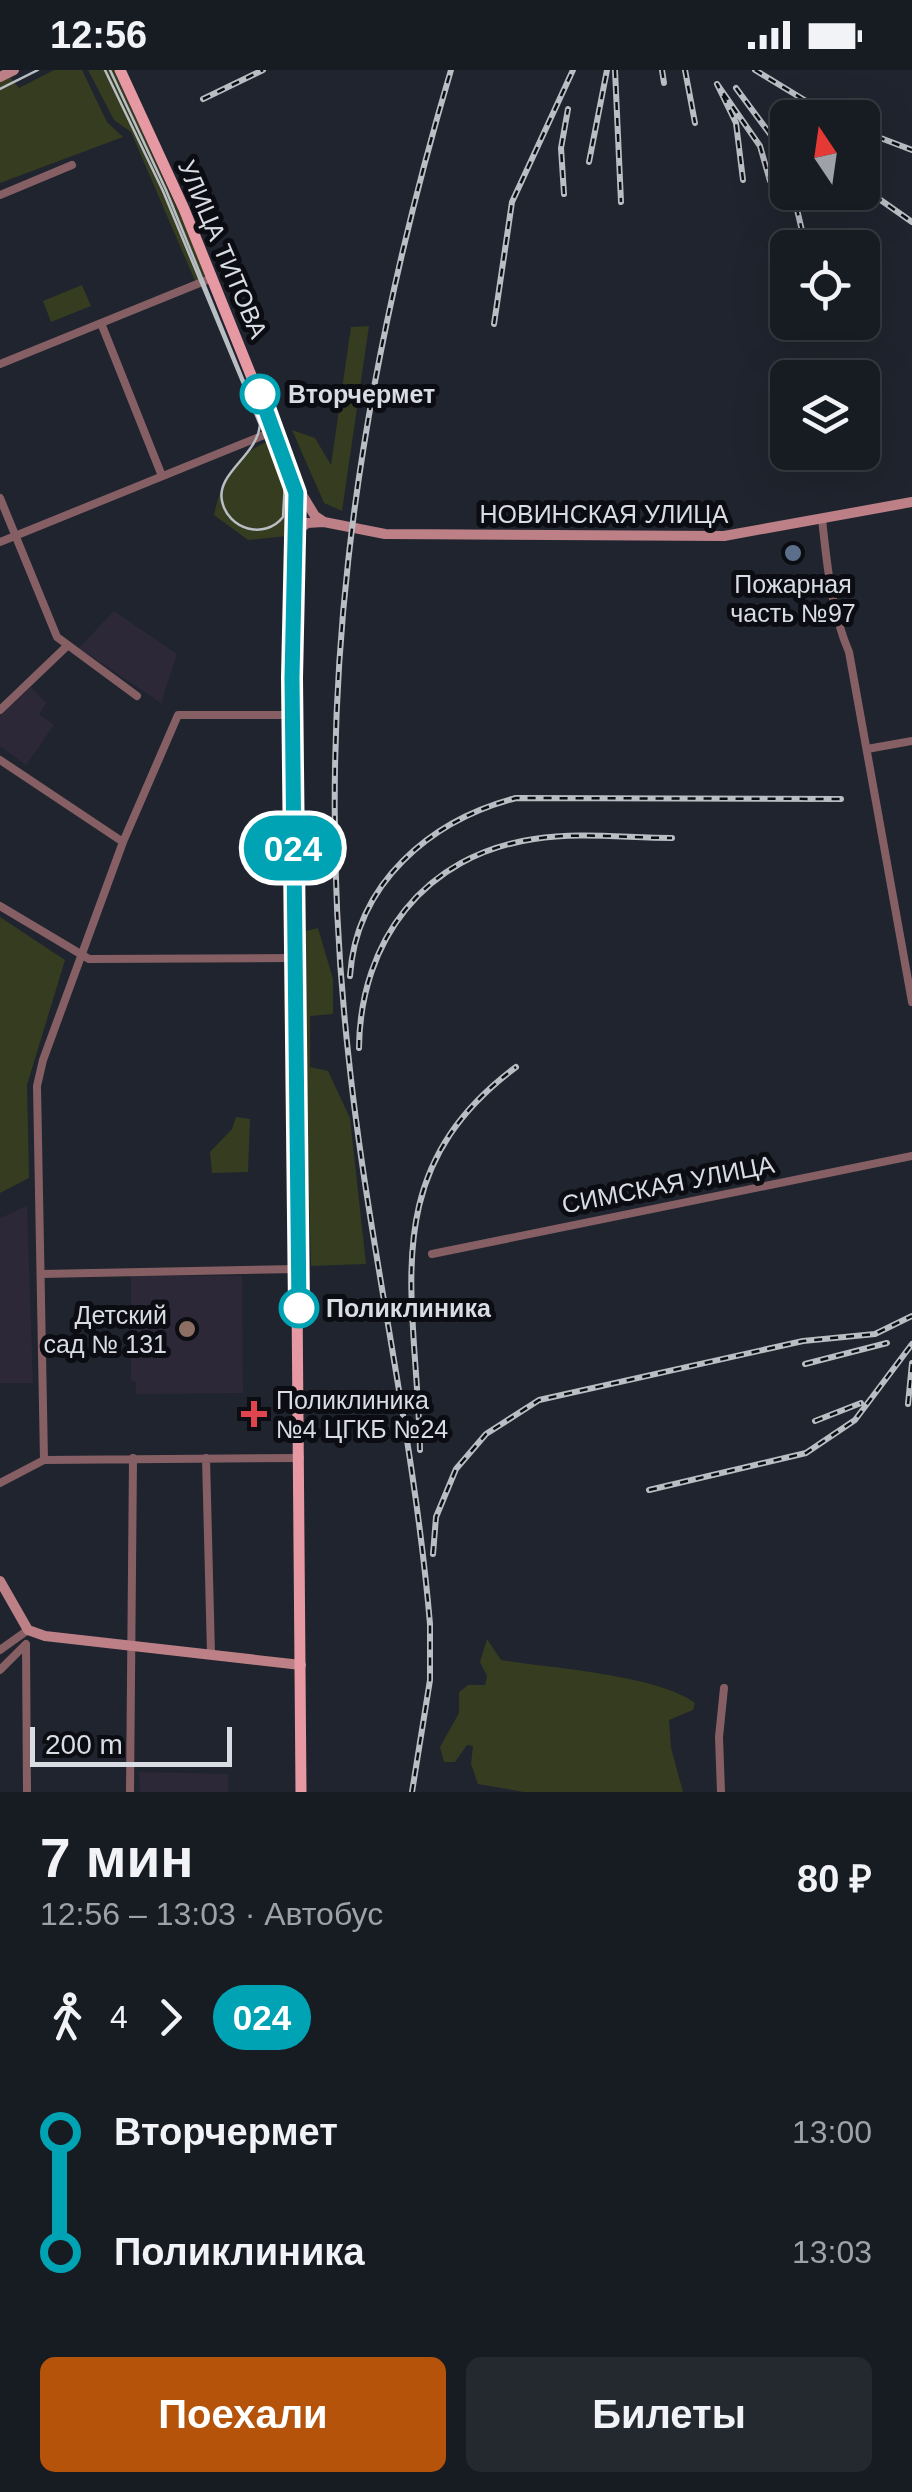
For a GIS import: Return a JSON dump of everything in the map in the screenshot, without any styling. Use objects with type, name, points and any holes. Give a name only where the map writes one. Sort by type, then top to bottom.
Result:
[{"type":"main road","points":[[0,78],[14,70]]},
{"type":"main road","name":"УЛИЦА ТИТОВА","points":[[120,70],[212,278],[294,482],[305,502],[324,522]]},
{"type":"main road","points":[[294,482],[292,715],[301,1792]]},
{"type":"main road","name":"НОВИНСКАЯ УЛИЦА","points":[[324,522],[385,534],[724,536],[912,502]]},
{"type":"main road","points":[[293,534],[307,523],[324,522]]},
{"type":"main road","points":[[0,1581],[28,1630],[301,1665]]},
{"type":"street","points":[[0,195],[72,166]]},
{"type":"street","points":[[0,364],[212,278]]},
{"type":"street","points":[[101,323],[162,476]]},
{"type":"street","points":[[0,542],[275,431]]},
{"type":"street","points":[[0,498],[57,637],[137,696]]},
{"type":"street","points":[[822,519],[838,626],[850,652],[912,1002]]},
{"type":"street","points":[[0,710],[67,646]]},
{"type":"street","points":[[44,1460],[36,1086],[123,842],[178,715],[292,715]]},
{"type":"street","points":[[867,748],[912,742]]},
{"type":"street","points":[[0,760],[123,842]]},
{"type":"street","points":[[0,906],[81,957],[294,958]]},
{"type":"street","name":"СИМСКАЯ УЛИЦА","points":[[432,1254],[912,1156]]},
{"type":"street","points":[[41,1274],[299,1269]]},
{"type":"street","points":[[130,1792],[133,1458]]},
{"type":"street","points":[[206,1458],[211,1654]]},
{"type":"street","points":[[0,1483],[44,1460],[300,1458]]},
{"type":"street","points":[[27,1792],[28,1630]]},
{"type":"street","points":[[0,1650],[28,1630]]},
{"type":"street","points":[[0,1670],[26,1645]]},
{"type":"street","points":[[722,1792],[719,1737],[724,1688]]},
{"type":"shaded area","points":[[114,611],[177,654],[161,703],[79,648]]},
{"type":"shaded area","points":[[31,687],[46,703],[39,714],[54,725],[26,765],[0,746],[0,716]]},
{"type":"shaded area","points":[[27,1206],[33,1383],[0,1383],[0,1218]]},
{"type":"shaded area","name":"Детский сад № 131","points":[[131,1276],[242,1276],[243,1393],[136,1394],[136,1382],[131,1381]]},
{"type":"shaded area","points":[[139,1772],[228,1774],[228,1792],[140,1792]]},
{"type":"green space","points":[[54,70],[82,70],[107,122],[123,137],[0,183],[0,82],[10,77],[19,88]]},
{"type":"green space","points":[[88,70],[114,70],[206,272],[204,277],[195,281],[131,132],[114,120]]},
{"type":"green space","points":[[82,285],[91,306],[51,322],[43,301]]},
{"type":"green space","points":[[369,326],[342,511],[324,503],[292,430],[315,438],[331,465],[351,327]]},
{"type":"green space","points":[[273,440],[290,490],[287,536],[248,540],[214,515],[232,468],[249,452]]},
{"type":"green space","points":[[0,917],[65,960],[27,1085],[29,1178],[0,1193]]},
{"type":"green space","points":[[318,928],[333,979],[333,1014],[310,1016],[310,1067],[328,1071],[350,1118],[366,1264],[311,1266],[302,932]]},
{"type":"green space","points":[[236,1117],[250,1119],[248,1172],[212,1173],[210,1152],[232,1129]]},
{"type":"green space","points":[[487,1639],[501,1660],[630,1679],[678,1693],[695,1703],[693,1710],[669,1720],[671,1748],[683,1792],[524,1792],[478,1784],[471,1764],[473,1746],[467,1745],[455,1762],[444,1762],[440,1747],[459,1713],[459,1692],[468,1685],[485,1685],[487,1676],[480,1662]]},
{"type":"tram line","points":[[0,89],[38,70]]},
{"type":"tram line","points":[[105,70],[163,191],[260,425],[252,446],[225,482],[222,501],[239,525],[257,530],[267,528],[283,517],[285,482],[166,190],[110,70]]},
{"type":"railway","points":[[203,99],[263,70]]},
{"type":"railway","points":[[412,1792],[430,1680],[430,1624],[413,1483],[349,1061],[338,932],[335,806],[338,682],[348,560],[365,439],[388,317],[451,70]]},
{"type":"railway","points":[[494,324],[512,202],[573,70]]},
{"type":"railway","points":[[589,162],[607,70]]},
{"type":"railway","points":[[615,70],[621,202]]},
{"type":"railway","points":[[662,70],[664,83]]},
{"type":"railway","points":[[685,70],[695,123]]},
{"type":"railway","points":[[755,70],[804,100]]},
{"type":"railway","points":[[743,180],[736,123],[717,84],[760,146],[770,181]]},
{"type":"railway","points":[[736,88],[770,134]]},
{"type":"railway","points":[[564,194],[561,148],[568,109]]},
{"type":"railway","points":[[880,138],[912,150]]},
{"type":"railway","points":[[880,200],[912,222]]},
{"type":"railway","points":[[797,210],[802,230]]},
{"type":"railway","points":[[350,976],[355,943],[367,912],[403,860],[428,839],[485,808],[516,798],[841,799]]},
{"type":"railway","points":[[359,1048],[362,1009],[371,972],[386,939],[406,909],[460,863],[495,848],[534,839],[672,838]]},
{"type":"railway","points":[[420,1450],[411,1289],[413,1241],[422,1195],[440,1150],[471,1108],[516,1067]]},
{"type":"railway","points":[[433,1554],[436,1517],[456,1469],[486,1434],[539,1400],[803,1341],[875,1334],[912,1316]]},
{"type":"railway","points":[[805,1364],[887,1343]]},
{"type":"railway","points":[[649,1490],[806,1453],[855,1420],[912,1344]]},
{"type":"railway","points":[[908,1404],[912,1363]]},
{"type":"railway","points":[[815,1421],[861,1403]]},
{"type":"bus line","name":"024","points":[[260,394],[296,493],[292,678],[299,1308]]},
{"type":"place","name":"Вторчермет","points":[[260,394]]},
{"type":"place","name":"Пожарная часть №97","points":[[793,553]]},
{"type":"place","name":"Поликлиника","points":[[299,1308]]},
{"type":"place","name":"Детский сад № 131","points":[[187,1329]]},
{"type":"place","name":"Поликлиника №4 ЦГКБ №24","points":[[254,1414]]}]
